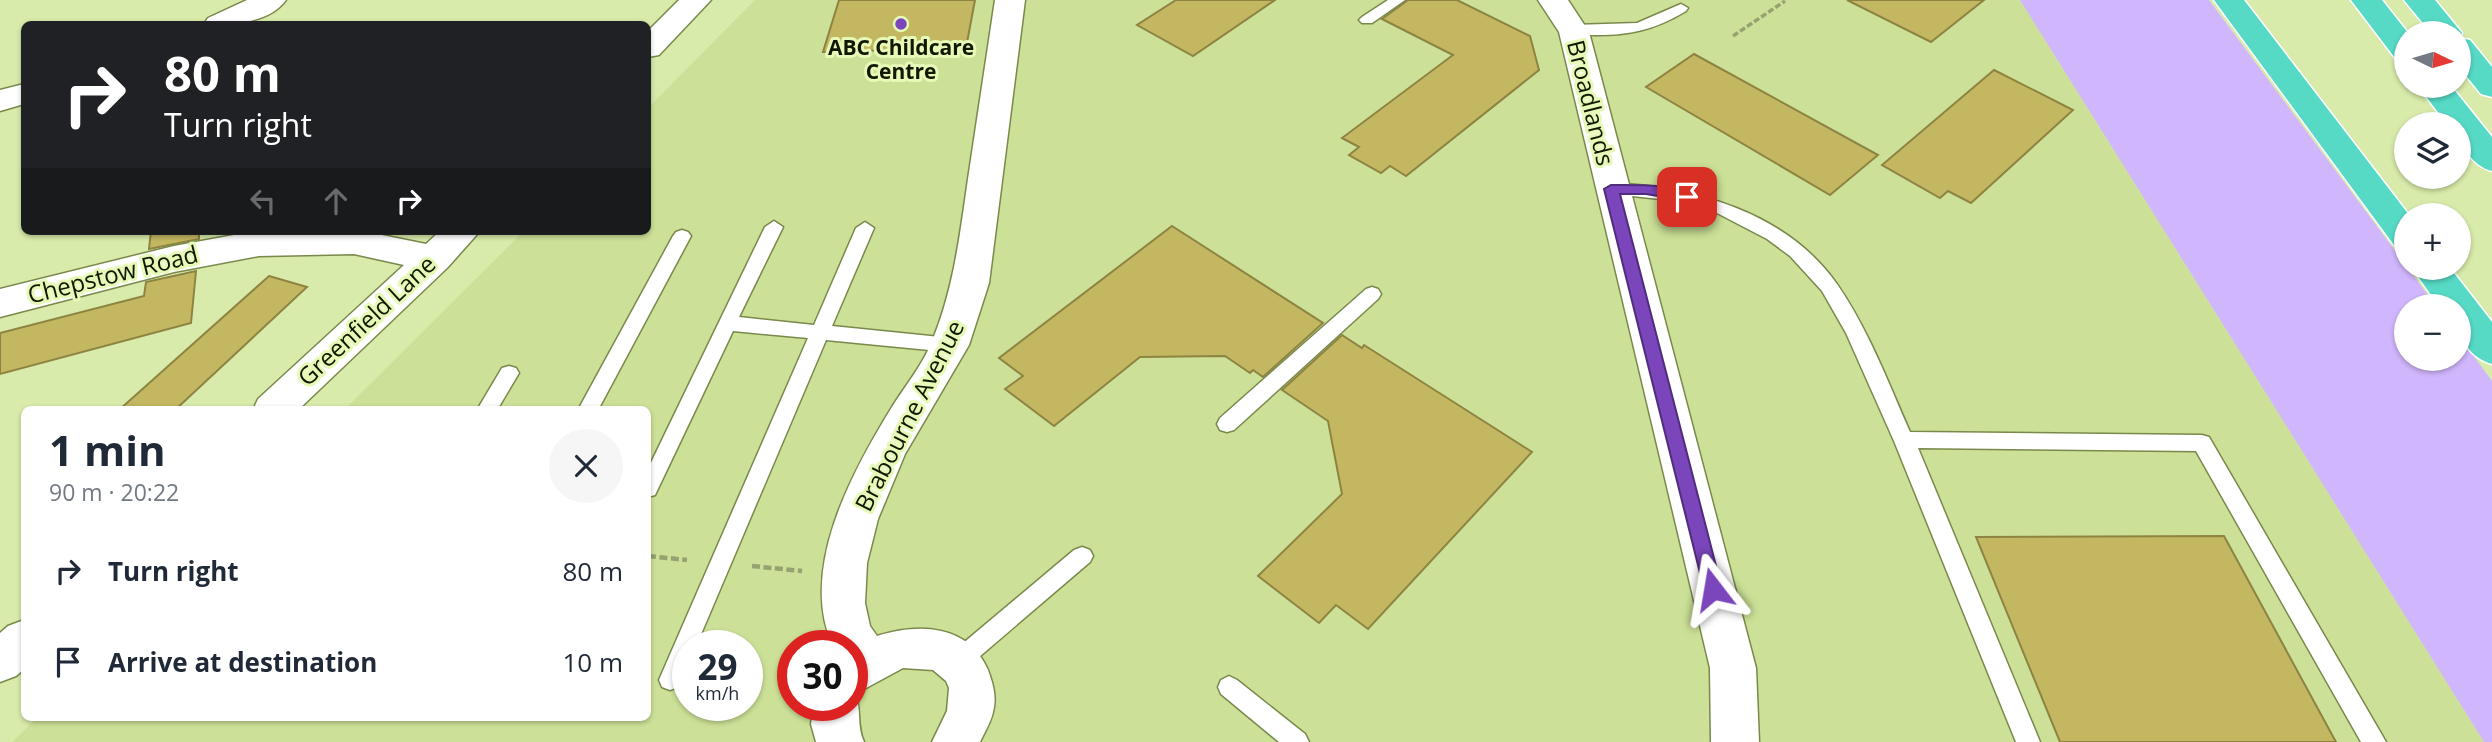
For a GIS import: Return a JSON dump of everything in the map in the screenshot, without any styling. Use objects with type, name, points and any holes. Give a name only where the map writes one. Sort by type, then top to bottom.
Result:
[{"type":"highway","points":[[2229,0],[2394,220]]},
{"type":"highway","points":[[2366,0],[2394,36]]},
{"type":"highway","points":[[2419,0],[2437,21]]},
{"type":"highway","points":[[2471,62],[2492,87]]},
{"type":"highway","points":[[2443,98],[2492,160]]},
{"type":"highway","points":[[2439,280],[2492,350]]},
{"type":"street","points":[[226,21],[271,0]]},
{"type":"street","points":[[651,45],[696,0]]},
{"type":"street","name":"Brabourne Avenue","points":[[849,630],[843,603],[845,563],[857,519],[889,446],[950,345],[971,283],[1010,0]]},
{"type":"street","name":"Broadlands","points":[[1563,15],[1611,189],[1733,668],[1735,742]]},
{"type":"street","points":[[0,101],[21,95]]},
{"type":"street","name":"Greenfield Lane","points":[[276,406],[458,235]]},
{"type":"street","name":"Chepstow Road","points":[[0,303],[174,259],[259,243],[354,242],[435,258]]},
{"type":"street","points":[[0,662],[21,642]]},
{"type":"street","points":[[868,663],[884,652],[906,646],[930,647],[950,655],[964,670],[972,689],[972,711],[956,742]]},
{"type":"street","points":[[835,721],[836,737],[840,742]]},
{"type":"lane","points":[[1367,20],[1398,0]]},
{"type":"lane","points":[[1563,15],[1631,31],[1648,27],[1681,8]]},
{"type":"lane","points":[[1611,189],[1672,192],[1702,201],[1766,229],[1817,273],[1839,302],[1904,440],[2028,742]]},
{"type":"lane","points":[[651,483],[774,227]]},
{"type":"lane","points":[[670,680],[865,228]]},
{"type":"lane","points":[[590,406],[682,236]]},
{"type":"lane","points":[[1227,424],[1372,294]]},
{"type":"lane","points":[[727,323],[950,345]]},
{"type":"lane","points":[[489,406],[509,373]]},
{"type":"lane","points":[[1904,440],[2202,443],[2374,742]]},
{"type":"lane","points":[[957,662],[1082,556]]},
{"type":"lane","points":[[1228,687],[1297,742]]},
{"type":"path","points":[[1734,36],[1785,1]]},
{"type":"shaded area","points":[[755,0],[2020,0],[2484,742],[12,742],[34,721],[651,721],[651,406],[348,406],[520,235],[651,235],[651,105]]},
{"type":"shaded area","points":[[2020,0],[2209,0],[2394,249],[2394,280],[2417,280],[2427,294],[2394,294],[2394,371],[2471,371],[2471,352],[2492,381],[2492,742],[2484,742]]},
{"type":"building","name":"ABC Childcare Centre","points":[[839,0],[975,0],[966,48],[823,52]]},
{"type":"building","points":[[1176,0],[1275,0],[1193,56],[1137,25]]},
{"type":"building","points":[[1408,0],[1457,0],[1530,36],[1539,70],[1406,176],[1390,166],[1381,173],[1349,155],[1359,147],[1342,138],[1453,55],[1382,19]]},
{"type":"building","points":[[1847,0],[1984,0],[1931,42]]},
{"type":"building","points":[[1694,54],[1878,155],[1830,195],[1646,87]]},
{"type":"building","points":[[1994,70],[2073,110],[1971,203],[1948,191],[1940,198],[1882,165]]},
{"type":"building","points":[[1172,226],[1323,323],[1263,377],[1253,370],[1250,373],[1225,356],[1140,357],[1054,426],[1005,389],[1023,376],[999,358]]},
{"type":"building","points":[[151,235],[199,235],[199,239],[149,249]]},
{"type":"building","points":[[196,271],[191,323],[0,374],[0,333],[144,296],[146,282]]},
{"type":"building","points":[[269,276],[307,287],[179,406],[123,406]]},
{"type":"building","points":[[1342,335],[1362,348],[1364,345],[1532,452],[1368,629],[1336,605],[1319,623],[1258,576],[1342,494],[1328,421],[1282,390]]},
{"type":"building","points":[[2224,536],[2336,742],[2060,742],[1976,537]]},
{"type":"place","name":"ABC Childcare Centre","points":[[901,24]]},
{"type":"route","points":[[1687,197],[1646,189],[1611,189],[1713,589]]}]
